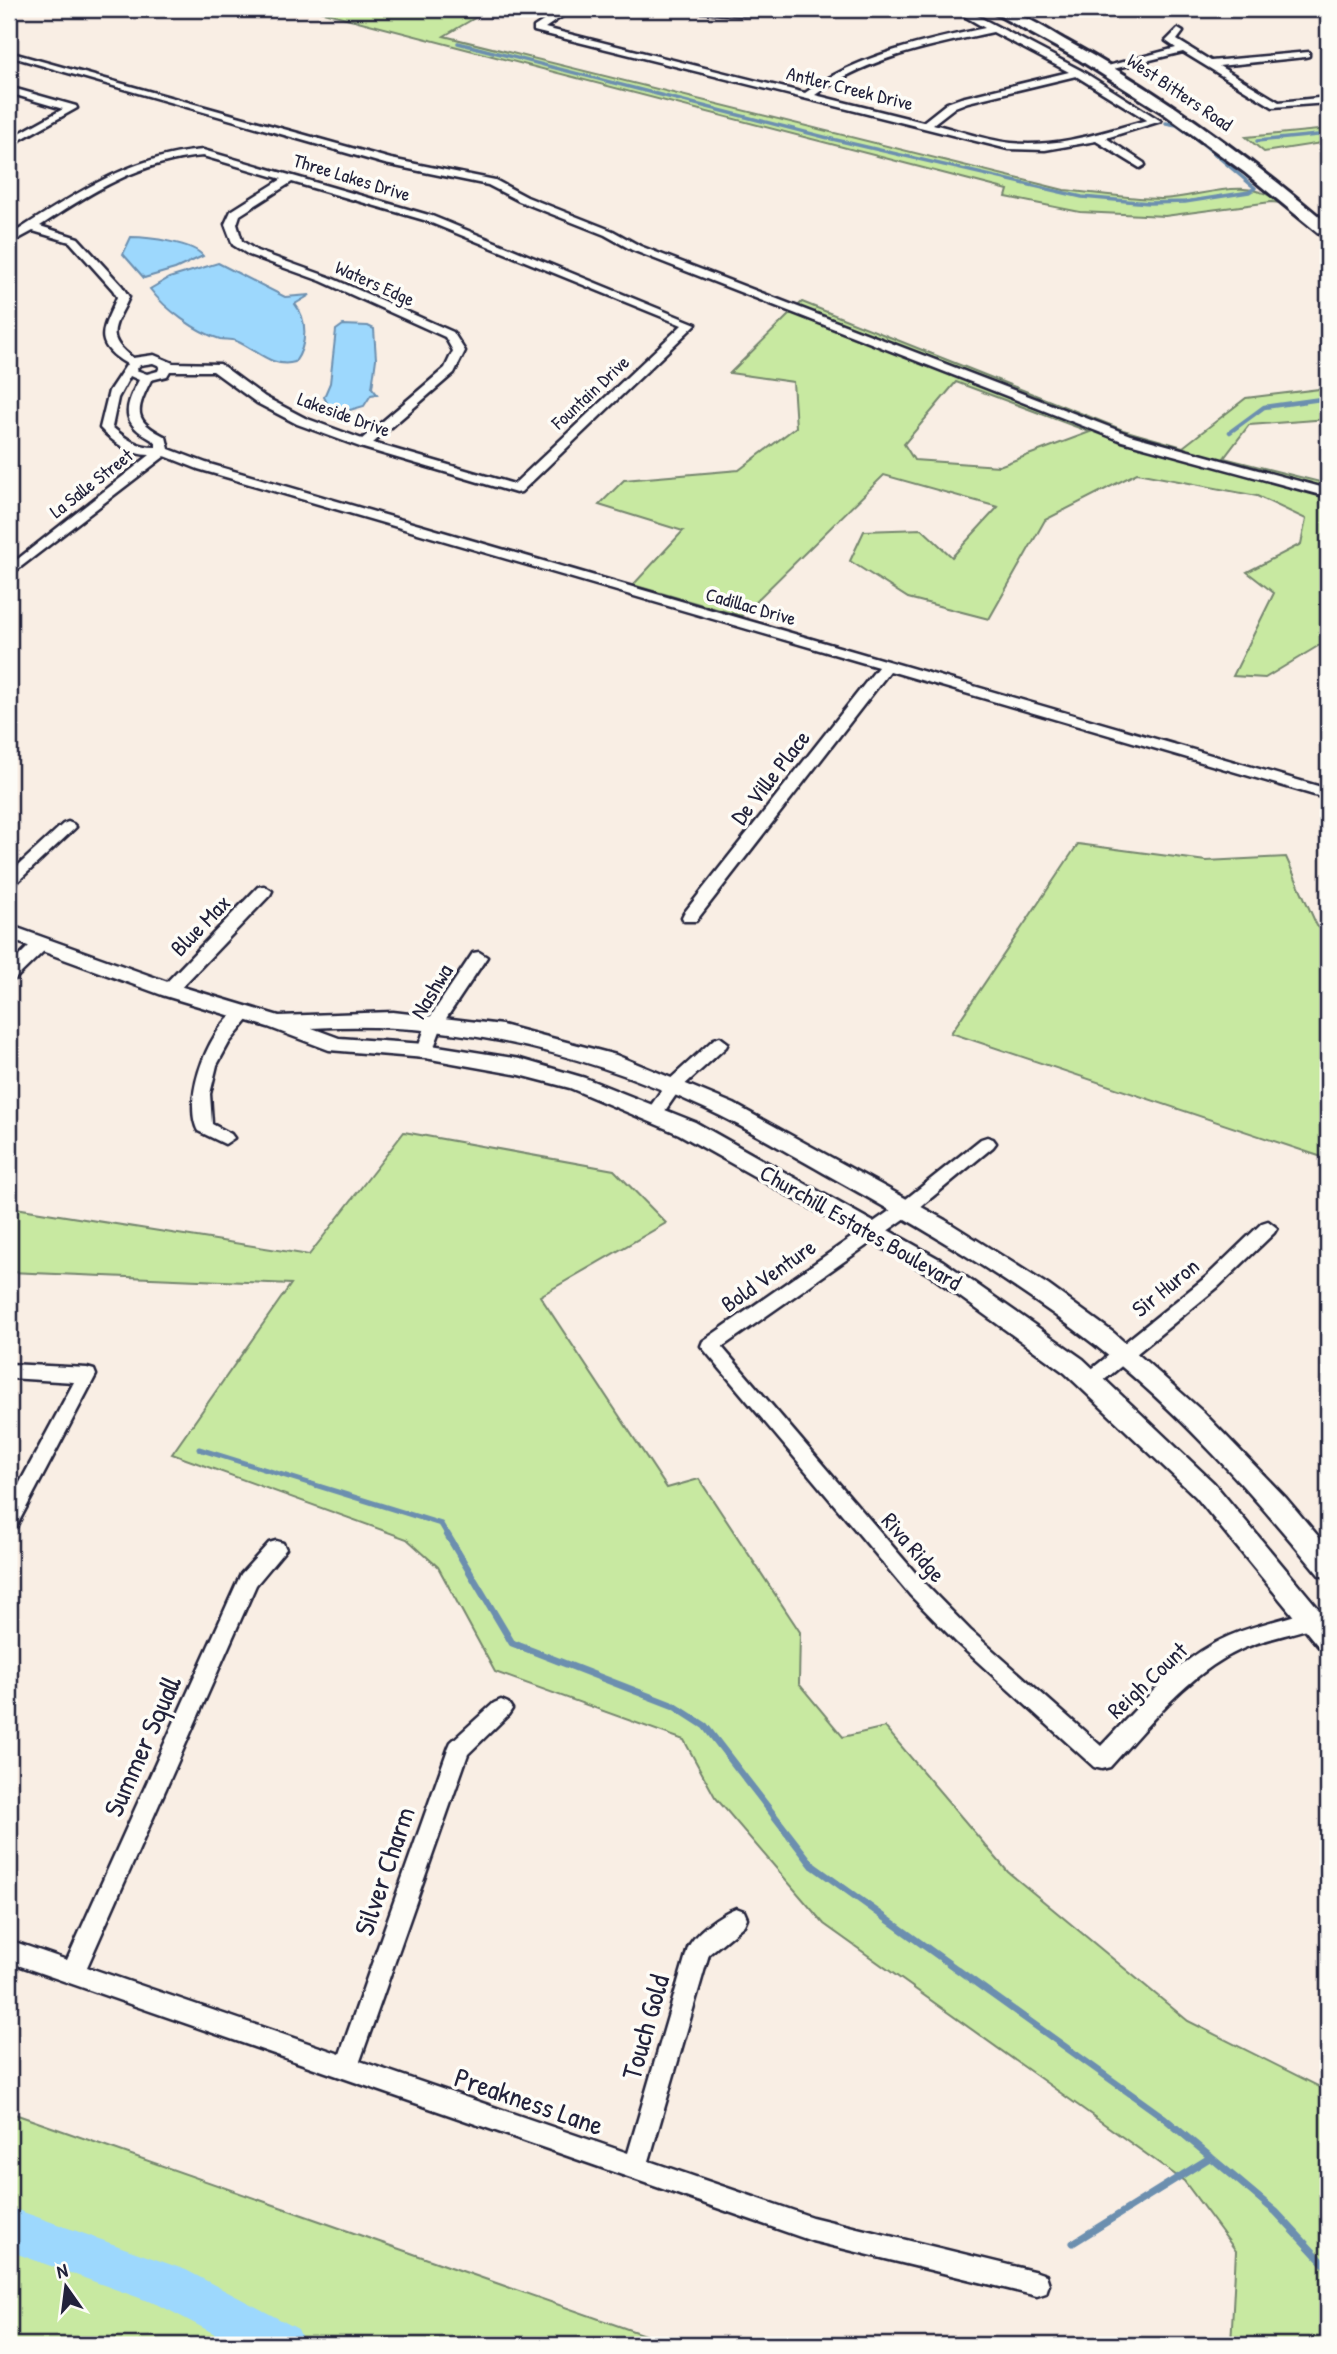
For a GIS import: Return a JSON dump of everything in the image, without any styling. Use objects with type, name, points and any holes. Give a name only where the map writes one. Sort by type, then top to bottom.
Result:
[{"type":"main road","name":"West Bitters Road","points":[[994,9],[1106,62],[1255,171],[1328,232]]},
{"type":"main road","name":"West Bitters Road","points":[[1016,9],[1191,108],[1273,168],[1328,214]]},
{"type":"main road","points":[[1255,171],[1273,168]]},
{"type":"street","name":"Antler Creek Drive","points":[[568,9],[537,29],[1027,149],[1055,146],[1156,121],[1078,73]]},
{"type":"street","points":[[700,9],[749,12],[815,9]]},
{"type":"street","points":[[957,9],[1078,73]]},
{"type":"street","points":[[807,96],[829,78],[864,60],[996,28]]},
{"type":"street","points":[[1106,62],[1175,37],[1185,49],[1277,105],[1328,100]]},
{"type":"street","points":[[1143,49],[1156,56]]},
{"type":"street","points":[[1106,62],[1156,56],[1185,49]]},
{"type":"street","points":[[11,54],[389,162],[491,182],[523,199],[609,233],[636,248],[1126,438],[1328,493]]},
{"type":"street","points":[[1209,64],[1305,54]]},
{"type":"street","points":[[925,125],[951,105],[965,100],[1078,73]]},
{"type":"street","points":[[9,90],[72,108],[9,143]]},
{"type":"street","points":[[1096,136],[1140,165]]},
{"type":"street","name":"Three Lakes Drive","points":[[9,241],[134,165],[171,154],[219,156],[428,218],[690,324]]},
{"type":"street","name":"Waters Edge","points":[[293,177],[235,213],[231,224],[237,243],[253,253],[325,279],[449,335],[459,351],[450,370],[365,444]]},
{"type":"street","points":[[32,227],[74,240],[118,288],[123,297],[110,322],[109,340],[131,367],[146,378],[159,376],[168,367]]},
{"type":"street","name":"Fountain Drive","points":[[516,489],[690,324]]},
{"type":"street","name":"Lakeside Drive","points":[[131,367],[154,359],[168,367],[216,367],[261,400],[292,417],[365,444],[516,489]]},
{"type":"street","points":[[131,367],[116,386],[110,402],[106,428],[117,438],[142,451],[163,451],[162,440],[141,429],[132,414],[134,403],[146,378]]},
{"type":"street","points":[[110,402],[134,403]]},
{"type":"street","points":[[117,438],[141,429]]},
{"type":"street","name":"La Salle Street","points":[[9,572],[163,451]]},
{"type":"street","name":"Cadillac Drive","points":[[163,451],[202,466],[1328,794]]},
{"type":"street","name":"De Ville Place","points":[[690,917],[886,666]]},
{"type":"street","points":[[9,882],[68,827]]},
{"type":"street","name":"Blue Max","points":[[169,990],[264,891]]},
{"type":"street","name":"Churchill Estates Boulevard","points":[[9,932],[169,990],[276,1022],[337,1045],[425,1051],[531,1070],[577,1083],[687,1128],[874,1231],[934,1267],[1022,1327],[1127,1413],[1205,1490],[1320,1629]]},
{"type":"street","points":[[9,975],[41,944]]},
{"type":"street","name":"Nashwa","points":[[425,1051],[435,1022],[479,957]]},
{"type":"street","points":[[225,1139],[204,1127],[201,1086],[213,1051],[245,1014]]},
{"type":"street","name":"Churchill Estates Boulevard","points":[[276,1022],[346,1016],[435,1022],[535,1039],[597,1056],[712,1102],[964,1241],[1064,1309],[1164,1390],[1244,1469],[1328,1567]]},
{"type":"street","points":[[653,1114],[674,1086],[720,1043]]},
{"type":"street","name":"Bold Venture","points":[[710,1346],[907,1208],[987,1143]]},
{"type":"street","name":"Sir Huron","points":[[1090,1381],[1212,1282],[1268,1228]]},
{"type":"street","name":"Riva Ridge","points":[[710,1346],[916,1589],[963,1636],[1102,1760]]},
{"type":"street","points":[[9,1371],[87,1375],[9,1521]]},
{"type":"street","name":"Summer Squall","points":[[72,1974],[248,1580],[276,1549]]},
{"type":"street","name":"Reigh Count","points":[[1102,1760],[1174,1685],[1234,1643],[1320,1629]]},
{"type":"street","name":"Silver Charm","points":[[346,2069],[459,1749],[501,1709]]},
{"type":"street","name":"Touch Gold","points":[[635,2169],[699,1948],[736,1918]]},
{"type":"street","name":"Preakness Lane","points":[[9,1951],[812,2228],[1037,2284]]},
{"type":"green space","points":[[326,9],[490,9],[444,36],[1064,190],[1161,199],[1238,189],[1267,194],[1281,203],[1271,202],[1165,216],[1080,212],[1006,197],[1008,190],[323,12]]},
{"type":"green space","points":[[1328,129],[1328,142],[1264,152],[1246,137]]},
{"type":"green space","points":[[802,302],[1123,430],[1183,447],[1246,398],[1328,388],[1328,419],[1249,425],[1224,458],[1328,484],[1328,640],[1265,678],[1233,676],[1274,593],[1247,572],[1301,544],[1306,519],[1257,496],[1137,473],[1045,520],[989,619],[908,598],[850,561],[864,531],[922,529],[952,557],[998,507],[884,475],[741,616],[633,585],[683,531],[599,505],[624,480],[739,470],[796,427],[793,382],[730,373]],"holes":[[[956,382],[1090,432],[999,466],[914,460],[904,444]]]},
{"type":"green space","points":[[1078,844],[1206,861],[1286,857],[1317,926],[1328,935],[1328,1159],[951,1033]]},
{"type":"green space","points":[[404,1132],[614,1170],[666,1223],[540,1296],[667,1488],[699,1479],[800,1632],[799,1684],[843,1737],[885,1727],[1008,1872],[1188,2021],[1328,2091],[1328,2345],[1231,2345],[1236,2251],[1184,2181],[824,1924],[715,1797],[684,1740],[495,1672],[438,1567],[407,1539],[172,1454],[291,1284],[9,1272],[9,1207],[309,1255]]},
{"type":"green space","points":[[9,2112],[673,2345],[9,2345]]},
{"type":"water","points":[[131,237],[181,244],[203,256],[175,269],[144,278],[123,254]]},
{"type":"water","points":[[218,263],[285,297],[310,295],[295,304],[304,325],[304,340],[295,362],[271,361],[236,341],[220,339],[201,331],[172,312],[150,289],[169,278]]},
{"type":"water","points":[[343,325],[368,326],[374,329],[376,359],[372,388],[377,394],[371,395],[364,406],[350,410],[329,407],[324,397],[330,383],[336,330]]},
{"type":"waterway","points":[[458,43],[832,139],[1082,197],[1149,203],[1185,202],[1249,192],[1255,188],[1203,144]]},
{"type":"waterway","points":[[1166,123],[1177,125],[1203,144]]},
{"type":"waterway","points":[[1257,141],[1328,134]]},
{"type":"waterway","points":[[1203,144],[1207,143]]},
{"type":"waterway","points":[[1230,432],[1264,407],[1328,398]]},
{"type":"waterway","points":[[199,1449],[441,1524],[448,1536]]},
{"type":"waterway","points":[[447,1534],[512,1643],[674,1706],[705,1726],[813,1866],[1163,2117],[1211,2157]]},
{"type":"waterway","points":[[1073,2243],[1211,2157]]},
{"type":"waterway","points":[[1211,2157],[1276,2212],[1328,2268]]},
{"type":"waterway","points":[[9,2229],[170,2286],[282,2345]]}]
